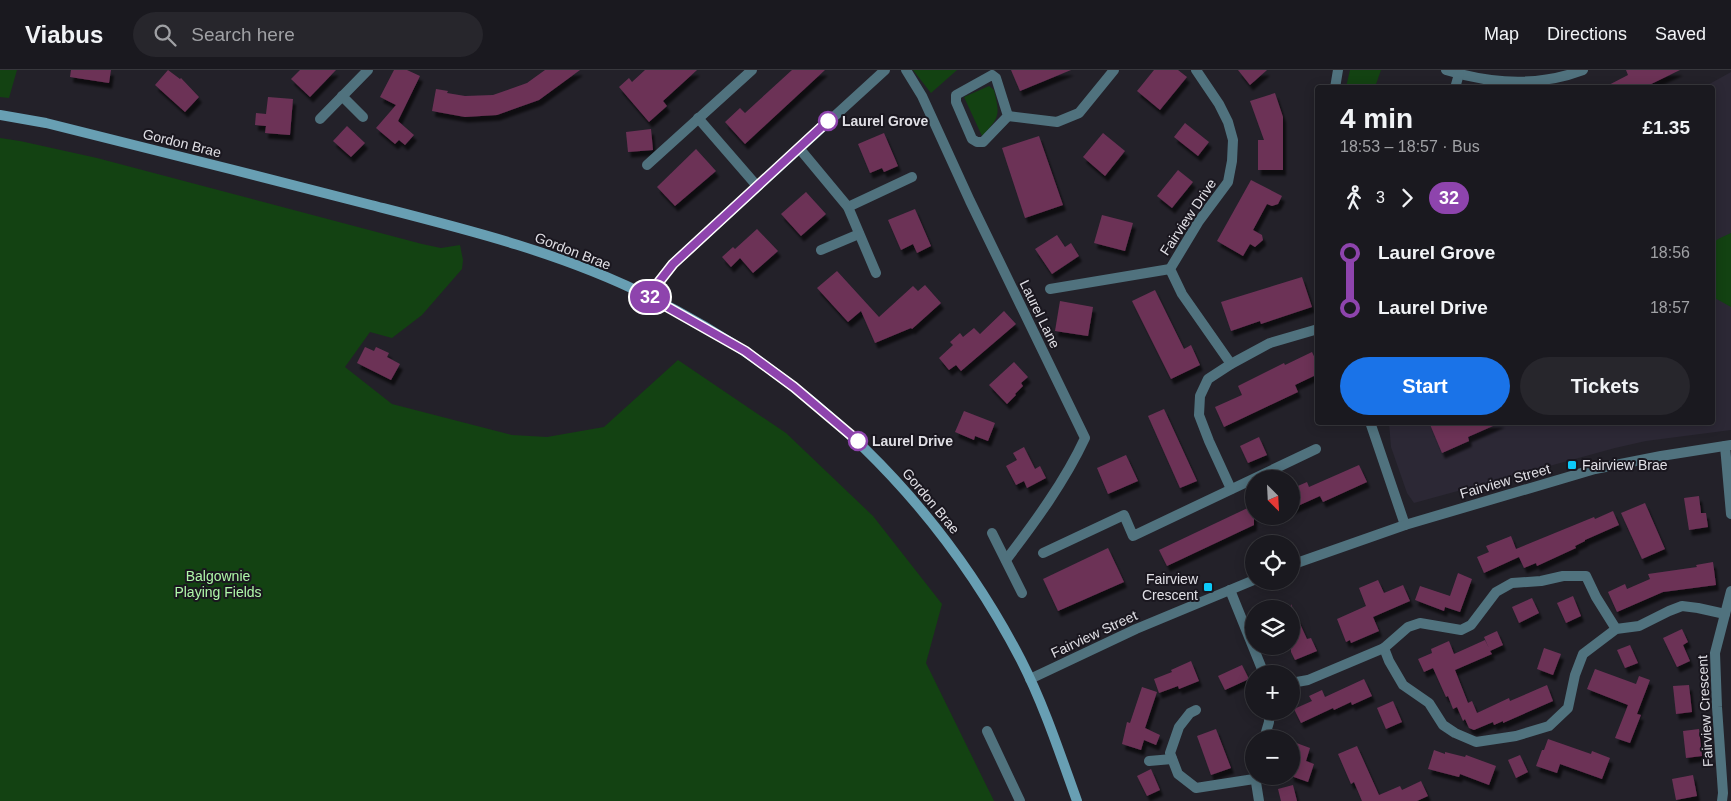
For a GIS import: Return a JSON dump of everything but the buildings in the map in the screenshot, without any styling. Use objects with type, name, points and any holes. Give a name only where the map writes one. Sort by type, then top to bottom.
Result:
[{"type":"main road","name":"Gordon Brae","points":[[0,115],[46,123],[482,234],[555,257],[648,296],[745,351],[828,414],[881,463],[934,525],[969,572],[1000,622],[1030,679],[1077,801]]},
{"type":"street","points":[[320,119],[368,70]]},
{"type":"street","points":[[647,165],[752,70]]},
{"type":"street","points":[[648,296],[673,264],[884,70]]},
{"type":"street","name":"Laurel Lane","points":[[906,70],[922,96],[970,201],[1085,438],[1072,464],[1032,525],[1006,560]]},
{"type":"street","points":[[1008,116],[1057,122],[1079,113],[1114,70]]},
{"type":"street","name":"Fairview Drive","points":[[1050,288],[1170,269],[1200,221],[1228,182],[1232,161],[1233,140],[1228,122],[1219,104],[1196,70]]},
{"type":"street","points":[[1336,85],[1338,70]]},
{"type":"street","points":[[1446,70],[1490,81],[1524,82],[1549,80],[1583,70]]},
{"type":"street","points":[[1456,85],[1459,74]]},
{"type":"street","points":[[992,75],[996,78],[1008,116],[983,142],[977,142],[972,139],[956,102],[956,95],[992,75]]},
{"type":"street","points":[[342,96],[363,117]]},
{"type":"street","points":[[698,118],[757,186]]},
{"type":"street","points":[[799,148],[848,207],[876,273]]},
{"type":"street","points":[[848,207],[912,177]]},
{"type":"street","points":[[821,250],[859,234]]},
{"type":"street","name":"Fairview Drive","points":[[1170,269],[1182,294],[1231,364]]},
{"type":"street","points":[[1231,489],[1199,415],[1200,396],[1208,379],[1270,343],[1315,330]]},
{"type":"street","points":[[1371,425],[1405,525]]},
{"type":"street","points":[[1728,446],[1731,514]]},
{"type":"street","name":"Fairview Street","points":[[1300,562],[1405,525],[1595,469],[1728,446]]},
{"type":"street","points":[[1044,553],[1124,515],[1133,536],[1316,449]]},
{"type":"street","points":[[992,533],[1022,593]]},
{"type":"street","points":[[1300,680],[1324,673],[1384,648],[1408,627],[1420,623],[1461,630],[1471,625],[1496,592],[1512,584],[1563,576],[1586,576],[1596,597],[1616,629]]},
{"type":"street","name":"Fairview Street","points":[[1030,679],[1136,629],[1245,584]]},
{"type":"street","points":[[1230,590],[1260,665]]},
{"type":"street","name":"Fairview Crescent","points":[[1722,801],[1715,653],[1731,591]]},
{"type":"street","points":[[1384,648],[1403,685],[1429,702],[1443,725],[1455,733],[1476,742],[1516,736],[1549,726],[1568,708],[1575,675],[1583,654],[1616,629],[1639,626],[1682,606],[1725,614]]},
{"type":"street","points":[[1196,710],[1190,713],[1179,727],[1170,753],[1178,774],[1196,788],[1245,779]]},
{"type":"street","points":[[986,731],[1020,801]]},
{"type":"street","points":[[1149,761],[1172,759]]},
{"type":"street","points":[[1256,785],[1259,801]]},
{"type":"shaded area","points":[[1731,72],[1731,430],[1646,441],[1615,448],[1414,503],[1407,493],[1391,447],[1389,425],[1715,425],[1715,85],[1708,85]]},
{"type":"green space","points":[[0,70],[17,70],[9,98],[0,97]]},
{"type":"green space","points":[[913,70],[957,70],[931,93]]},
{"type":"green space","points":[[1350,70],[1381,70],[1376,85],[1346,85]]},
{"type":"green space","points":[[989,86],[994,90],[998,111],[995,120],[982,136],[964,97]]},
{"type":"green space","name":"Balgownie Playing Fields","points":[[0,138],[97,158],[422,244],[441,248],[460,245],[463,260],[462,269],[422,315],[392,338],[370,332],[345,367],[392,404],[512,435],[547,437],[604,427],[678,360],[786,433],[873,516],[942,604],[926,663],[994,801],[0,801]]},
{"type":"green space","points":[[1731,233],[1731,307],[1715,298],[1715,242]]},
{"type":"bus line","name":"32","points":[[828,121],[673,264],[648,296],[745,351],[828,414],[858,441]]},
{"type":"place","name":"Laurel Grove","points":[[828,121]]},
{"type":"place","name":"Laurel Drive","points":[[858,441]]},
{"type":"place","name":"Fairview Brae","points":[[1572,465]]},
{"type":"place","name":"Fairview Crescent","points":[[1208,587]]}]
